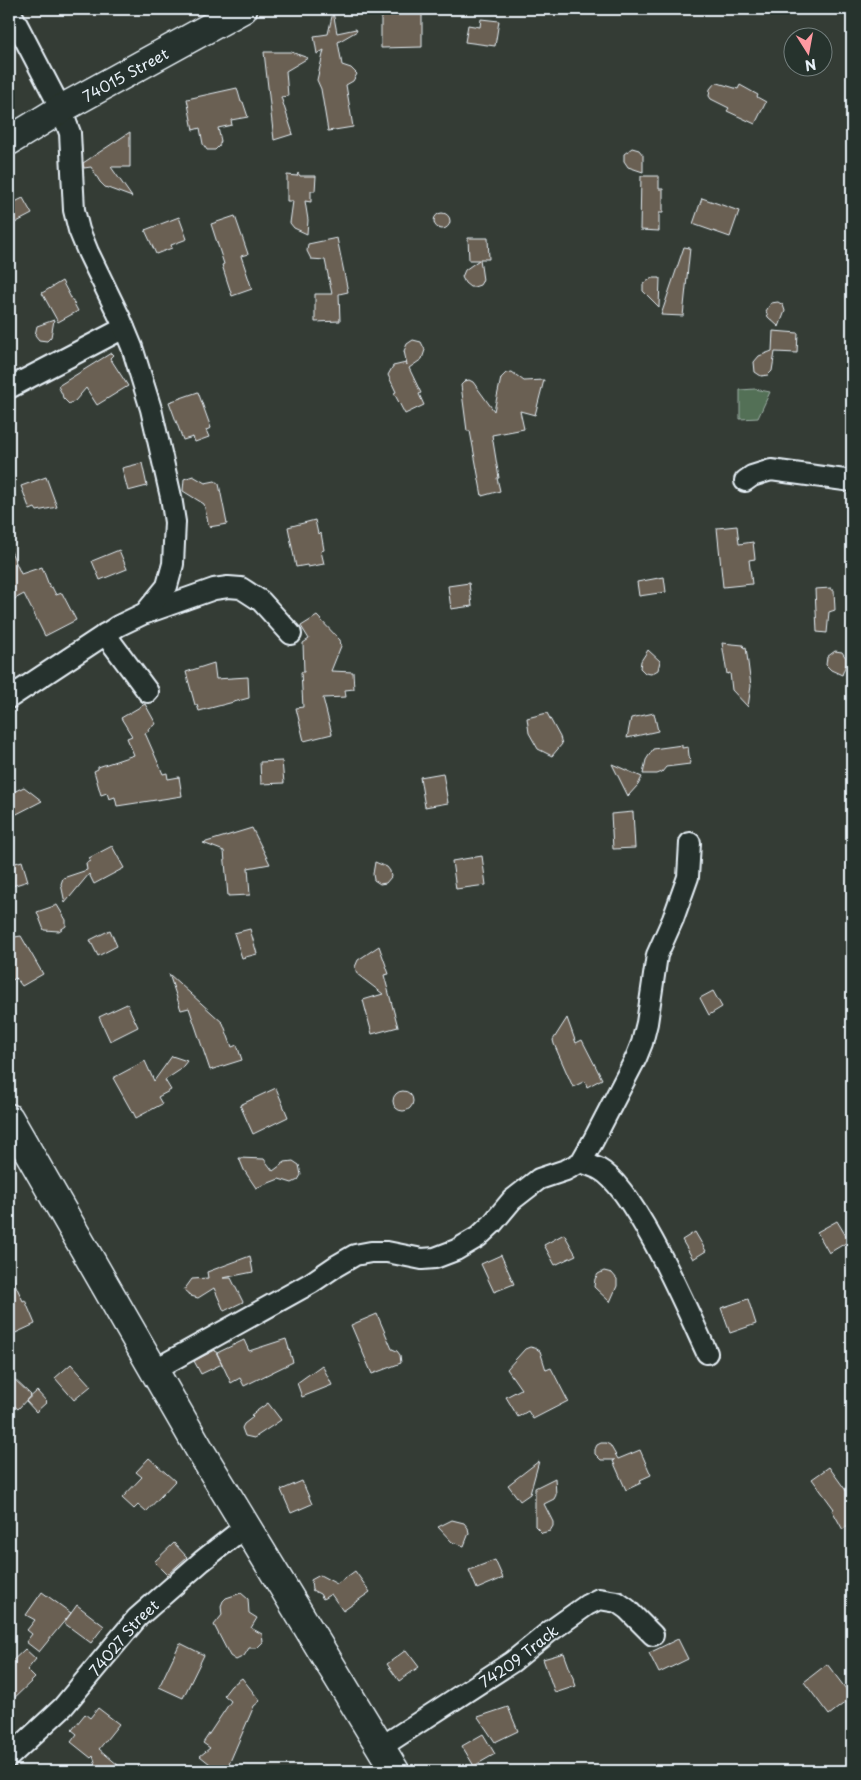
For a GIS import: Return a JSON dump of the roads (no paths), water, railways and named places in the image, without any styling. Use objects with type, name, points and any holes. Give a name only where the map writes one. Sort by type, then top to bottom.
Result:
[{"type":"street","points":[[9,9],[61,109],[70,133],[74,210],[79,230],[138,363],[172,497],[175,522],[173,564],[167,586],[145,613]]},
{"type":"street","name":"74015 Street","points":[[9,141],[61,109],[243,9]]},
{"type":"street","points":[[9,388],[124,328]]},
{"type":"street","points":[[745,481],[752,476],[771,470],[852,481]]},
{"type":"street","points":[[9,698],[118,626],[145,613],[214,589],[228,586],[241,588],[261,601],[291,634]]},
{"type":"street","points":[[105,634],[148,692]]},
{"type":"street","points":[[154,1370],[311,1283],[355,1255],[387,1252],[422,1259],[435,1258],[456,1250],[478,1237],[492,1224],[512,1200],[540,1179],[566,1170],[581,1162],[636,1058],[642,1043],[647,1023],[657,955],[662,940],[673,920],[688,878],[690,843]]},
{"type":"street","points":[[12,1131],[246,1526],[395,1771]]},
{"type":"street","points":[[581,1162],[600,1169],[624,1193],[664,1263],[707,1353]]},
{"type":"street","name":"74027 Street","points":[[9,1757],[63,1707],[137,1618],[202,1560],[246,1526]]},
{"type":"street","name":"74209 Track","points":[[381,1747],[512,1662],[549,1632],[599,1599],[618,1602],[653,1635]]}]
